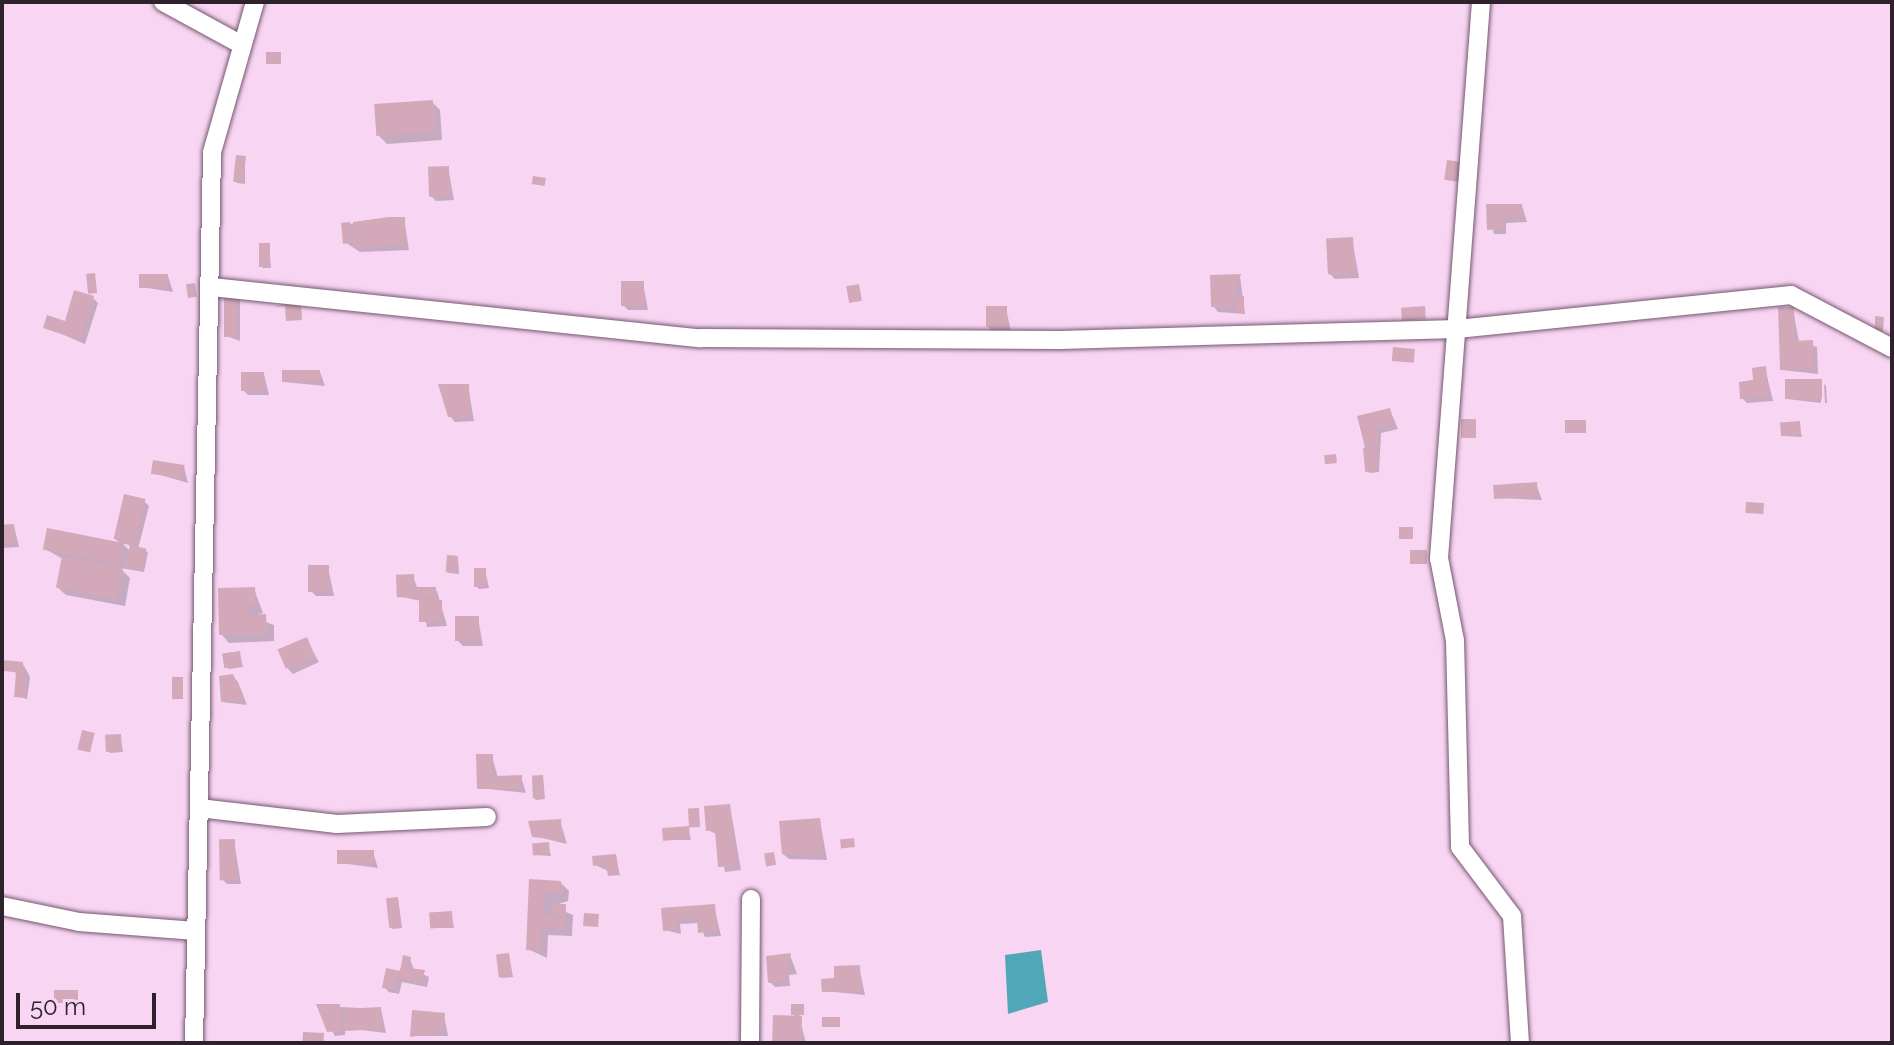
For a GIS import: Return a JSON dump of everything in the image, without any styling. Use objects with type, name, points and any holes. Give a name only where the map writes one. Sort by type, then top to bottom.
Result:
[{"type":"street","points":[[163,2],[240,44]]},
{"type":"street","points":[[194,1043],[212,152],[240,44],[255,2]]},
{"type":"street","points":[[1481,2],[1439,558],[1455,640],[1460,847],[1512,916],[1520,1043]]},
{"type":"street","points":[[211,287],[700,338],[1060,340],[1457,329],[1791,295],[1892,348]]},
{"type":"street","points":[[199,808],[337,824],[487,817]]},
{"type":"street","points":[[750,1043],[751,899]]},
{"type":"street","points":[[2,906],[79,922],[196,931]]},
{"type":"water","points":[[1041,950],[1048,1002],[1008,1014],[1005,955]]},
{"type":"building","points":[[266,52],[281,52],[281,64],[266,64]]},
{"type":"building","points":[[433,100],[435,132],[376,136],[374,104]]},
{"type":"building","points":[[236,155],[246,156],[243,183],[233,182]]},
{"type":"building","points":[[1447,160],[1462,162],[1459,182],[1444,180]]},
{"type":"building","points":[[449,166],[450,196],[429,197],[428,167]]},
{"type":"building","points":[[533,176],[546,178],[545,186],[532,184]]},
{"type":"building","points":[[1486,204],[1522,204],[1523,218],[1502,218],[1502,229],[1487,230]]},
{"type":"building","points":[[405,217],[405,245],[353,248],[353,222]]},
{"type":"building","points":[[350,222],[352,243],[343,244],[341,223]]},
{"type":"building","points":[[1353,237],[1355,273],[1328,274],[1326,238]]},
{"type":"building","points":[[259,243],[270,243],[270,267],[259,267]]},
{"type":"building","points":[[95,273],[97,293],[88,294],[86,274]]},
{"type":"building","points":[[139,274],[168,274],[168,288],[139,288]]},
{"type":"building","points":[[1241,274],[1231,307],[1211,307],[1210,275]]},
{"type":"building","points":[[621,281],[644,281],[644,306],[621,306]]},
{"type":"building","points":[[195,283],[197,297],[188,298],[186,284]]},
{"type":"building","points":[[859,284],[862,301],[849,303],[846,286]]},
{"type":"building","points":[[74,290],[94,296],[80,340],[43,328],[47,315],[65,321]]},
{"type":"building","points":[[224,293],[236,293],[236,337],[224,337]]},
{"type":"building","points":[[1235,296],[1244,296],[1244,313],[1235,313]]},
{"type":"building","points":[[301,301],[302,320],[286,321],[285,306],[273,307]]},
{"type":"building","points":[[986,306],[1007,306],[1007,327],[986,327]]},
{"type":"building","points":[[1425,306],[1426,319],[1402,321],[1401,308]]},
{"type":"building","points":[[1778,307],[1794,307],[1795,341],[1813,340],[1814,369],[1780,370]]},
{"type":"building","points":[[1875,316],[1884,317],[1883,331],[1875,330]]},
{"type":"building","points":[[1393,347],[1415,349],[1414,363],[1392,361]]},
{"type":"building","points":[[1766,366],[1769,396],[1740,399],[1739,382],[1753,380],[1752,368]]},
{"type":"building","points":[[282,370],[320,370],[320,382],[282,382]]},
{"type":"building","points":[[241,372],[264,372],[264,391],[241,391]]},
{"type":"building","points":[[1785,379],[1822,379],[1822,399],[1785,399]]},
{"type":"building","points":[[438,384],[469,384],[470,417],[448,417]]},
{"type":"building","points":[[1390,408],[1394,424],[1377,428],[1381,444],[1365,447],[1357,416]]},
{"type":"building","points":[[1461,419],[1476,419],[1476,438],[1461,438]]},
{"type":"building","points":[[1565,420],[1586,420],[1586,433],[1565,433]]},
{"type":"building","points":[[1800,421],[1801,435],[1781,436],[1780,422]]},
{"type":"building","points":[[1376,447],[1378,471],[1365,472],[1363,448]]},
{"type":"building","points":[[1336,454],[1337,463],[1325,464],[1324,455]]},
{"type":"building","points":[[153,460],[185,465],[182,479],[151,474]]},
{"type":"building","points":[[1537,482],[1538,496],[1494,499],[1493,485]]},
{"type":"building","points":[[124,494],[145,499],[135,544],[114,539]]},
{"type":"building","points":[[1746,502],[1764,503],[1763,514],[1745,513]]},
{"type":"building","points":[[14,524],[15,543],[3,544],[2,525]]},
{"type":"building","points":[[1399,527],[1413,527],[1413,539],[1399,539]]},
{"type":"building","points":[[47,528],[124,543],[119,564],[43,550]]},
{"type":"building","points":[[130,545],[147,549],[141,571],[125,567]]},
{"type":"building","points":[[1410,550],[1427,550],[1427,564],[1410,564]]},
{"type":"building","points":[[447,555],[458,556],[456,573],[446,572]]},
{"type":"building","points":[[62,556],[123,568],[117,599],[56,587]]},
{"type":"building","points":[[308,565],[329,565],[329,592],[308,592]]},
{"type":"building","points":[[474,568],[486,568],[486,587],[474,587]]},
{"type":"building","points":[[414,574],[415,597],[397,598],[396,575]]},
{"type":"building","points":[[255,587],[256,605],[247,606],[247,615],[266,614],[267,634],[219,635],[218,588]]},
{"type":"building","points":[[417,587],[436,587],[436,598],[417,598]]},
{"type":"building","points":[[419,600],[442,600],[442,622],[419,622]]},
{"type":"building","points":[[455,616],[479,616],[479,641],[455,641]]},
{"type":"building","points":[[307,637],[315,656],[286,669],[278,650]]},
{"type":"building","points":[[240,651],[242,666],[224,668],[222,654]]},
{"type":"building","points":[[2,660],[23,662],[26,698],[14,697],[16,672],[2,671]]},
{"type":"building","points":[[233,674],[244,701],[221,702],[219,676]]},
{"type":"building","points":[[172,677],[183,677],[183,699],[172,699]]},
{"type":"building","points":[[82,730],[95,733],[90,752],[78,749]]},
{"type":"building","points":[[121,734],[122,751],[106,752],[105,735]]},
{"type":"building","points":[[476,754],[493,754],[493,776],[522,775],[522,789],[477,789]]},
{"type":"building","points":[[532,775],[543,775],[544,798],[533,798]]},
{"type":"building","points":[[730,804],[737,866],[718,867],[715,830],[706,831],[704,806]]},
{"type":"building","points":[[699,808],[700,827],[689,828],[688,809]]},
{"type":"building","points":[[820,818],[823,856],[782,854],[779,821]]},
{"type":"building","points":[[561,819],[562,840],[532,837],[528,821]]},
{"type":"building","points":[[689,826],[690,839],[663,841],[662,828]]},
{"type":"building","points":[[854,838],[855,847],[841,848],[840,839]]},
{"type":"building","points":[[219,839],[235,839],[236,880],[220,880]]},
{"type":"building","points":[[549,842],[550,854],[533,855],[532,843]]},
{"type":"building","points":[[337,850],[374,850],[374,864],[337,864]]},
{"type":"building","points":[[774,852],[776,865],[766,866],[764,854]]},
{"type":"building","points":[[616,854],[619,875],[608,876],[606,864],[593,866],[592,856]]},
{"type":"building","points":[[529,879],[561,881],[561,894],[544,893],[543,915],[552,915],[553,904],[566,904],[565,929],[541,928],[540,951],[526,950]]},
{"type":"building","points":[[398,897],[401,927],[389,928],[386,898]]},
{"type":"building","points":[[715,904],[717,931],[698,933],[697,918],[676,920],[677,930],[663,931],[661,908]]},
{"type":"building","points":[[452,911],[453,927],[430,929],[429,913]]},
{"type":"building","points":[[584,913],[599,914],[598,927],[583,926]]},
{"type":"building","points":[[509,953],[512,976],[499,977],[496,955]]},
{"type":"building","points":[[791,953],[785,981],[768,983],[766,956]]},
{"type":"building","points":[[403,955],[411,957],[409,968],[425,970],[422,983],[397,978],[395,990],[382,988],[386,968],[400,971]]},
{"type":"building","points":[[860,965],[861,991],[822,992],[821,979],[834,978],[834,966]]},
{"type":"building","points":[[54,990],[78,990],[78,1002],[54,1002]]},
{"type":"building","points":[[316,1004],[340,1004],[341,1031],[327,1032]]},
{"type":"building","points":[[791,1004],[804,1004],[804,1015],[791,1015]]},
{"type":"building","points":[[381,1007],[382,1029],[344,1031],[343,1009]]},
{"type":"building","points":[[412,1010],[445,1013],[443,1031],[410,1037]]},
{"type":"building","points":[[773,1015],[802,1016],[801,1043],[772,1042]]},
{"type":"building","points":[[822,1017],[840,1017],[840,1027],[822,1027]]},
{"type":"building","points":[[303,1032],[324,1033],[323,1043],[302,1043]]}]
